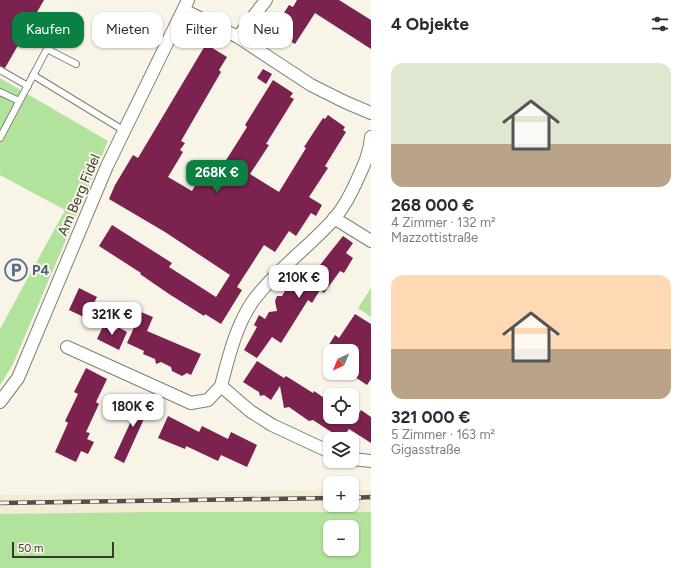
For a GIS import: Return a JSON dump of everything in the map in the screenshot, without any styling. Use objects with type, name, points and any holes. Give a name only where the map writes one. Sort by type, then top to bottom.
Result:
[{"type":"street","points":[[238,37],[266,0]]},
{"type":"street","points":[[186,5],[311,85],[371,113]]},
{"type":"street","name":"Am Berg Fidel","points":[[0,402],[18,378],[124,130],[186,5]]},
{"type":"street","points":[[67,347],[191,403],[208,400],[221,386],[234,341],[252,302],[278,271],[308,245],[334,218],[363,169],[371,137]]},
{"type":"street","points":[[334,218],[371,241]]},
{"type":"street","points":[[221,386],[250,411],[272,425],[323,449]]},
{"type":"street","points":[[359,460],[371,461]]},
{"type":"lane","points":[[0,138],[47,49],[76,64]]},
{"type":"lane","points":[[0,70],[28,86]]},
{"type":"lane","points":[[33,75],[124,130]]},
{"type":"lane","points":[[0,92],[20,101]]},
{"type":"shaded area","points":[[323,490],[323,512],[359,512],[359,490],[371,490],[371,512],[0,514],[0,495]]},
{"type":"green space","points":[[0,78],[108,141],[13,364],[0,385],[0,329],[65,210],[0,175]]},
{"type":"green space","points":[[371,288],[371,317],[358,308]]},
{"type":"green space","points":[[371,512],[371,568],[0,568],[0,514]]},
{"type":"building","points":[[0,0],[44,0],[37,12],[12,12],[12,48],[16,48],[5,68],[0,66]]},
{"type":"building","points":[[297,0],[339,0],[371,20],[371,49],[315,13],[295,44],[293,43],[293,12],[284,12],[289,5],[293,7]]},
{"type":"building","points":[[204,48],[212,48],[227,57],[219,70],[221,72],[181,141],[185,143],[180,150],[183,152],[168,177],[192,191],[200,177],[211,184],[247,127],[245,125],[273,80],[293,93],[290,97],[294,99],[266,144],[269,145],[250,174],[279,192],[306,148],[304,147],[323,118],[325,119],[328,115],[345,127],[343,130],[346,132],[325,166],[328,168],[309,197],[322,205],[316,216],[311,213],[296,236],[289,231],[275,252],[264,245],[237,287],[242,290],[221,324],[205,314],[204,316],[169,294],[140,274],[141,273],[99,246],[112,225],[172,263],[169,267],[216,297],[230,275],[165,232],[109,199],[115,185],[133,155],[138,158]]},
{"type":"building","points":[[263,69],[272,74],[266,84],[257,78]]},
{"type":"building","points":[[343,236],[353,243],[346,253],[353,258],[344,273],[340,271],[324,293],[320,290],[312,303],[308,300],[281,343],[272,337],[257,358],[244,350],[257,327],[254,325],[259,315],[265,319],[269,312],[277,311],[275,301],[277,296],[282,296],[293,278],[298,281],[300,278],[305,281],[313,268],[316,270]]},
{"type":"building","points":[[79,288],[97,297],[86,318],[69,310]]},
{"type":"building","points":[[141,312],[153,317],[147,331],[201,354],[191,375],[187,373],[182,376],[172,371],[171,367],[161,362],[156,364],[155,359],[143,354],[144,351],[127,343]]},
{"type":"building","points":[[355,314],[371,324],[371,379],[367,385],[359,380],[359,344],[329,344],[335,335],[339,338]]},
{"type":"building","points":[[104,324],[117,330],[118,327],[127,332],[119,350],[97,339]]},
{"type":"building","points":[[257,361],[284,378],[286,376],[313,393],[314,391],[323,397],[323,424],[359,424],[359,414],[361,410],[371,417],[371,443],[359,435],[359,432],[354,432],[349,429],[347,432],[331,432],[313,420],[309,421],[289,407],[284,408],[280,386],[271,400],[264,395],[260,396],[259,392],[243,382]]},
{"type":"building","points":[[86,368],[107,379],[96,402],[99,404],[86,432],[90,433],[87,439],[94,442],[88,454],[81,451],[76,462],[55,452],[68,423],[65,421],[78,394],[74,392]]},
{"type":"building","points":[[141,396],[152,401],[124,463],[114,458],[132,419],[126,417],[131,407],[135,409]]},
{"type":"building","points":[[168,416],[199,432],[202,426],[228,439],[231,432],[257,445],[247,467],[221,455],[218,461],[186,446],[185,449],[158,438]]},
{"type":"railway","points":[[359,498],[371,497]]},
{"type":"railway","points":[[0,503],[323,498]]},
{"type":"place","name":"P4","points":[[16,270]]}]
